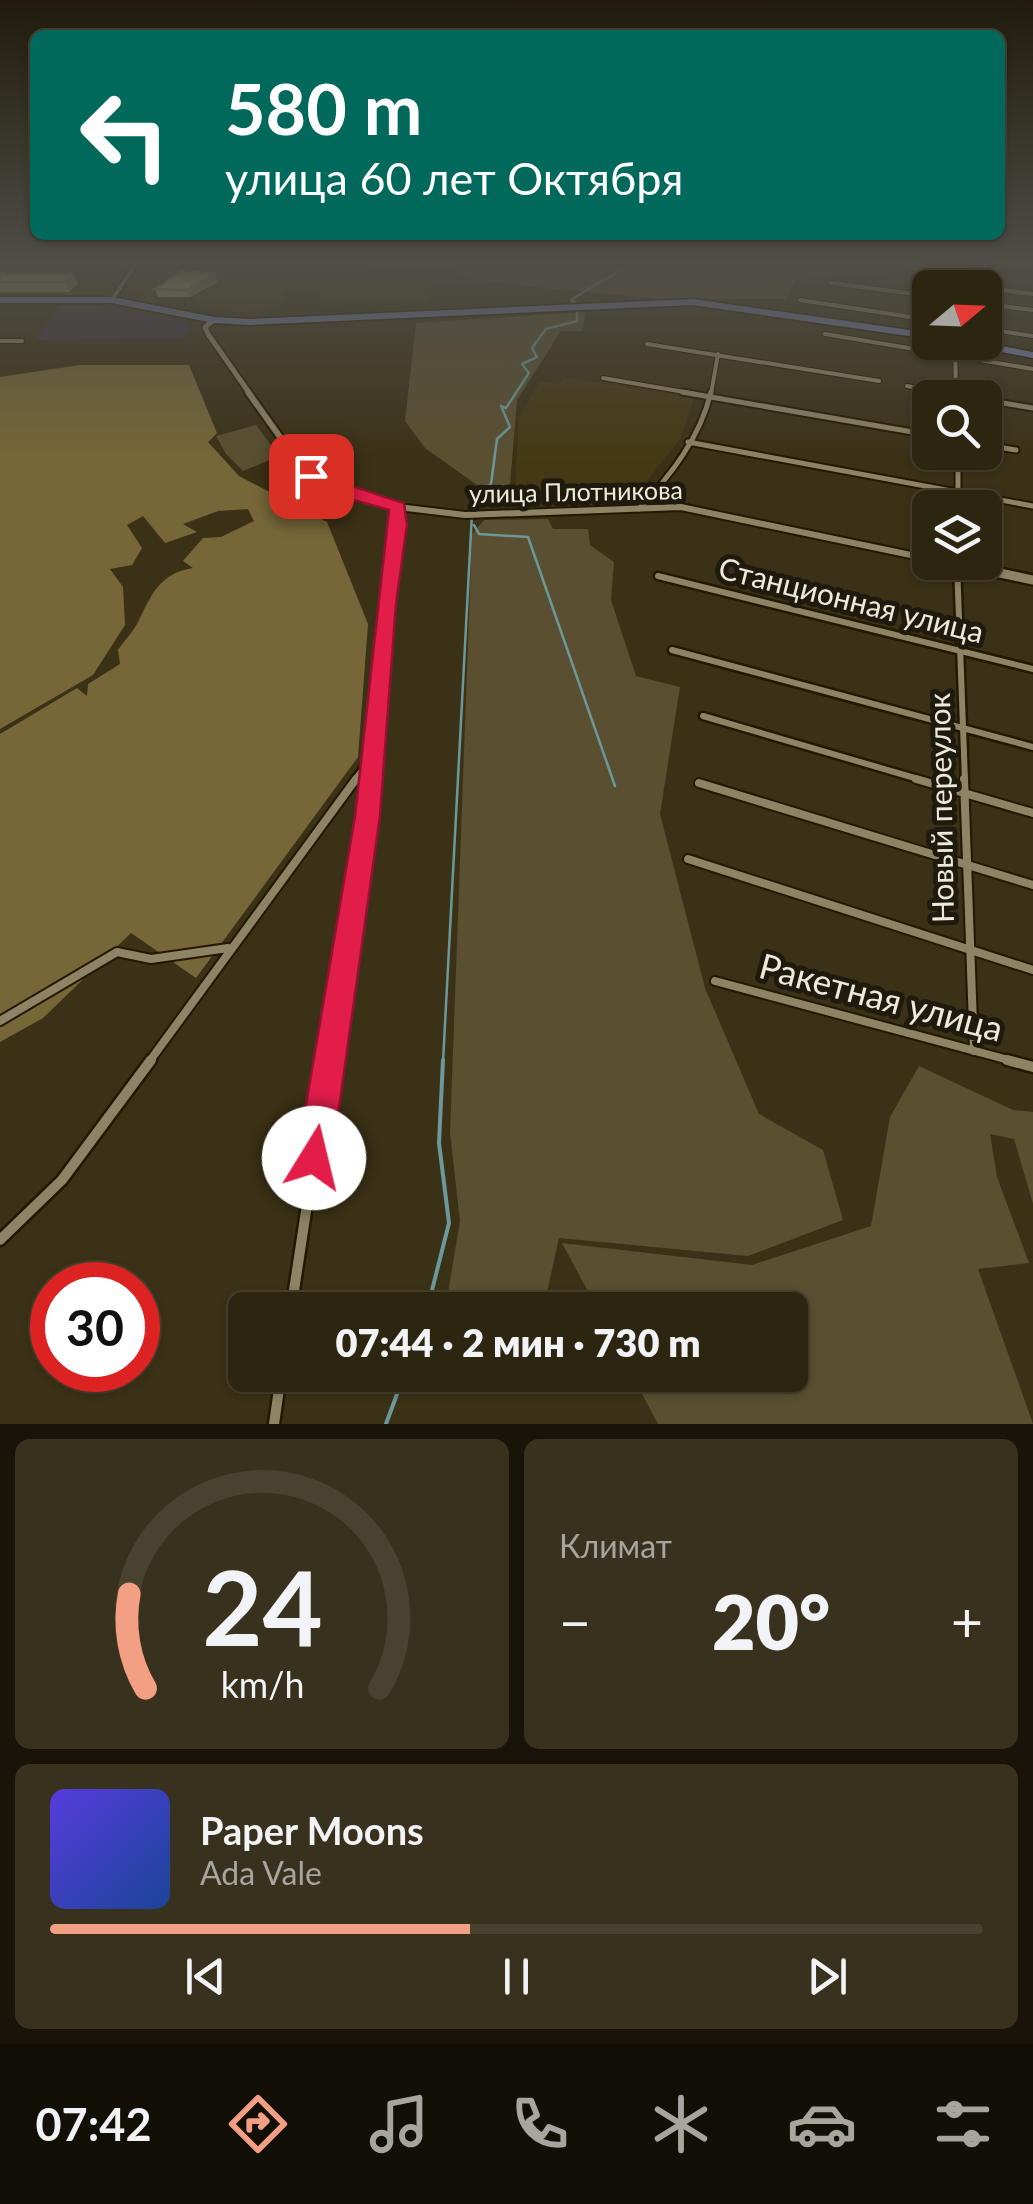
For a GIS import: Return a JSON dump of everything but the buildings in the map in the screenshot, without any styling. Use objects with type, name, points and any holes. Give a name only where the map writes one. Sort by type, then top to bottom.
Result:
[{"type":"main road","points":[[877,328],[912,333]]},
{"type":"main road","points":[[1002,350],[1033,356]]},
{"type":"street","name":"улица Плотникова","points":[[207,328],[302,468],[316,481],[398,507],[465,515],[682,507],[912,554]]},
{"type":"street","points":[[1002,331],[1033,336]]},
{"type":"street","points":[[825,334],[912,349]]},
{"type":"street","points":[[0,341],[22,341]]},
{"type":"street","points":[[647,344],[879,380]]},
{"type":"street","points":[[638,509],[691,442],[710,396],[718,354]]},
{"type":"street","points":[[979,360],[1033,369]]},
{"type":"street","points":[[602,378],[912,432]]},
{"type":"street","points":[[907,386],[912,387]]},
{"type":"street","points":[[1002,403],[1033,408]]},
{"type":"street","points":[[691,442],[947,490]]},
{"type":"street","points":[[1002,448],[1016,450]]},
{"type":"street","points":[[1002,500],[1033,506]]},
{"type":"street","points":[[294,1292],[375,752],[398,507]]},
{"type":"street","points":[[1002,573],[1033,580]]},
{"type":"street","name":"Станционная улица","points":[[658,576],[1033,669]]},
{"type":"street","name":"Новый переулок","points":[[956,580],[974,1051]]},
{"type":"street","points":[[672,650],[1033,747]]},
{"type":"street","points":[[704,716],[1033,813]]},
{"type":"street","points":[[0,1240],[62,1180],[102,1129],[232,944],[375,752]]},
{"type":"street","points":[[699,784],[1033,884]]},
{"type":"street","points":[[688,859],[1033,970]]},
{"type":"street","points":[[0,1022],[117,952],[151,959],[225,950],[232,944]]},
{"type":"street","name":"Ракетная улица","points":[[715,981],[1033,1067]]},
{"type":"street","points":[[274,1424],[279,1392]]},
{"type":"shaded area","points":[[44,328],[191,330],[184,338],[35,340]]},
{"type":"shaded area","points":[[415,328],[583,328],[561,331],[517,400],[510,485],[477,485],[425,448],[405,421]]},
{"type":"shaded area","points":[[80,365],[189,365],[217,433],[208,442],[239,476],[327,522],[368,624],[358,757],[196,978],[131,933],[43,1018],[0,1042],[0,734],[77,688],[87,696],[88,684],[120,664],[118,650],[158,587],[172,575],[193,568],[183,561],[203,538],[221,537],[254,521],[248,509],[218,511],[183,524],[197,532],[165,543],[143,516],[127,525],[142,548],[132,565],[110,569],[123,587],[125,625],[93,675],[0,729],[0,377]]},
{"type":"shaded area","points":[[564,377],[694,398],[681,438],[633,498],[515,504],[518,418],[540,381],[560,384]]},
{"type":"shaded area","points":[[256,425],[279,456],[243,471],[226,454],[216,436]]},
{"type":"shaded area","points":[[548,519],[553,529],[588,529],[590,545],[614,562],[611,600],[636,676],[680,687],[660,814],[705,988],[759,1114],[823,1150],[843,1220],[748,1256],[559,1238],[547,1292],[448,1292],[460,1221],[450,1133],[472,534],[484,520]]},
{"type":"shaded area","points":[[919,1066],[1013,1110],[1033,1112],[1033,1204],[1014,1139],[990,1134],[997,1177],[1029,1263],[978,1269],[1033,1424],[658,1424],[641,1392],[808,1392],[808,1292],[588,1292],[562,1243],[752,1265],[871,1226],[890,1117]]},
{"type":"waterway","points":[[443,1062],[473,494],[491,484],[497,439],[510,427],[501,406],[506,408],[529,373],[522,364],[537,357],[532,348],[548,328]]},
{"type":"waterway","points":[[474,525],[479,534],[528,537],[615,786]]},
{"type":"waterway","points":[[432,1292],[449,1223],[439,1143],[443,1060]]},
{"type":"waterway","points":[[386,1424],[398,1392]]},
{"type":"route","points":[[311,476],[342,491],[398,507],[368,816],[314,1158]]}]
